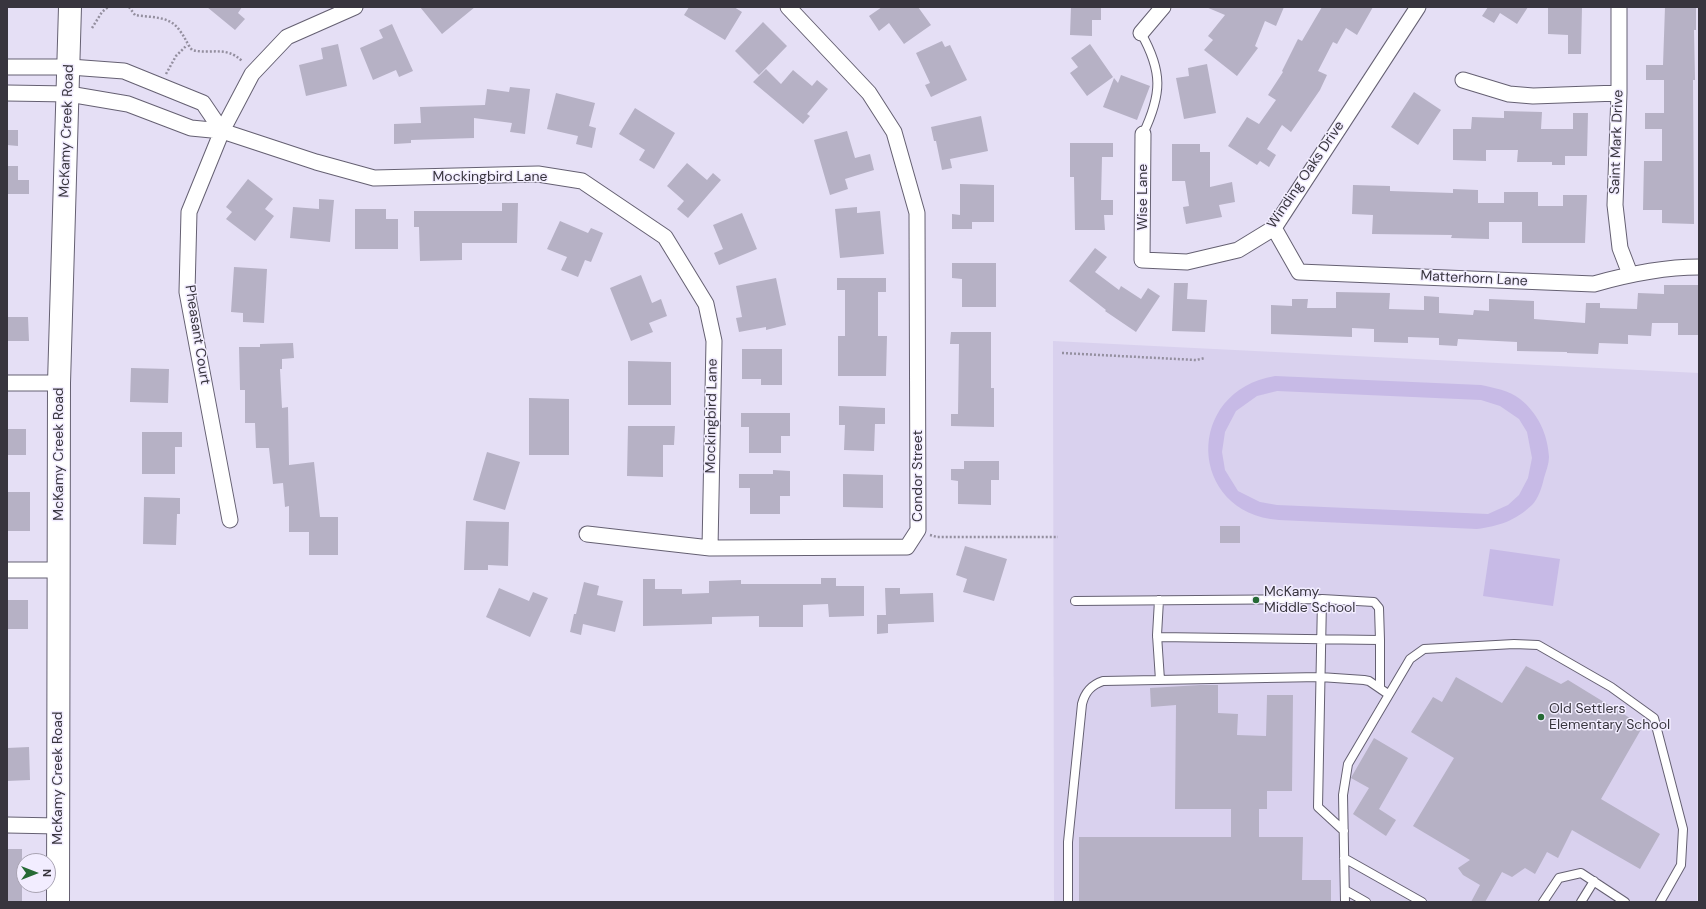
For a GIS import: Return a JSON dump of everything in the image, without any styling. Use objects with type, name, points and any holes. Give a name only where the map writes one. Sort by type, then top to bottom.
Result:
[{"type":"street","name":"McKamy Creek Road","points":[[58,902],[59,383],[70,66],[70,7]]},
{"type":"street","name":"Pheasant Court","points":[[230,520],[187,292],[189,212],[222,131],[252,74],[288,37],[355,7]]},
{"type":"street","name":"Condor Street","points":[[587,534],[710,548],[907,547],[918,530],[918,213],[894,132],[869,93],[788,7]]},
{"type":"street","points":[[1141,33],[1163,7]]},
{"type":"street","name":"Winding Oaks Drive","points":[[1142,260],[1187,262],[1238,250],[1274,228],[1418,7]]},
{"type":"street","name":"Saint Mark Drive","points":[[1619,7],[1619,92],[1615,206],[1620,248],[1630,274]]},
{"type":"street","points":[[7,67],[70,66],[124,71],[203,103],[222,131]]},
{"type":"street","points":[[1463,80],[1509,94],[1533,96],[1619,92]]},
{"type":"street","name":"Mockingbird Lane","points":[[7,93],[69,94],[128,104],[191,128],[222,131],[316,162],[374,178],[538,174],[582,181],[666,237],[706,304],[714,342],[710,548]]},
{"type":"street","name":"Wise Lane","points":[[1142,260],[1143,134]]},
{"type":"street","name":"Matterhorn Lane","points":[[1274,228],[1299,272],[1594,284],[1630,274],[1683,267],[1699,267]]},
{"type":"street","points":[[7,383],[59,383]]},
{"type":"street","points":[[7,570],[59,570]]},
{"type":"street","points":[[7,825],[58,826]]},
{"type":"lane","points":[[1141,33],[1151,50],[1157,69],[1158,90],[1154,107],[1143,134]]},
{"type":"lane","points":[[1322,599],[1318,807],[1344,831]]},
{"type":"lane","points":[[1075,601],[1322,599],[1374,602],[1379,608],[1380,688]]},
{"type":"lane","points":[[1159,600],[1157,638],[1160,680]]},
{"type":"lane","points":[[1157,638],[1380,640]]},
{"type":"lane","points":[[1345,902],[1343,795],[1348,764],[1410,659],[1424,649],[1514,644],[1538,645],[1610,686],[1654,718],[1683,829],[1680,865],[1660,902]]},
{"type":"lane","points":[[1068,902],[1068,842],[1084,697],[1096,683],[1103,681],[1320,677],[1369,681],[1388,694]]},
{"type":"lane","points":[[1344,858],[1422,902]]},
{"type":"lane","points":[[1543,902],[1559,878],[1581,873],[1624,902]]},
{"type":"lane","points":[[1581,902],[1594,881]]},
{"type":"lane","points":[[1344,890],[1366,902]]},
{"type":"path","points":[[92,28],[102,12],[108,7]]},
{"type":"path","points":[[129,7],[135,16],[148,16],[167,20],[175,25],[192,50],[218,51],[234,54],[242,61]]},
{"type":"path","points":[[166,74],[176,56],[188,45]]},
{"type":"path","points":[[1062,353],[1196,360],[1205,358]]},
{"type":"path","points":[[918,530],[936,537],[1058,537]]},
{"type":"shaded area","name":"McKamy Middle School","points":[[1053,341],[1699,373],[1697,902],[1054,902]]},
{"type":"shaded area","points":[[1275,376],[1481,385],[1506,391],[1520,399],[1532,411],[1541,425],[1547,441],[1549,460],[1541,489],[1532,505],[1526,511],[1506,522],[1477,529],[1279,520],[1249,512],[1227,497],[1213,475],[1208,451],[1212,426],[1224,404],[1245,386]],"holes":[[[1277,391],[1481,400],[1500,406],[1519,419],[1527,432],[1532,458],[1528,478],[1519,495],[1508,505],[1488,514],[1277,505],[1260,502],[1238,491],[1225,470],[1222,452],[1225,432],[1236,411],[1257,396]]]},
{"type":"shaded area","points":[[1490,549],[1560,559],[1553,606],[1483,596]]},
{"type":"building","points":[[207,7],[242,7],[238,13],[245,19],[235,30]]},
{"type":"building","points":[[420,7],[475,7],[442,34]]},
{"type":"building","points":[[689,7],[734,7],[742,12],[725,40],[684,15]]},
{"type":"building","points":[[882,7],[918,7],[931,25],[904,44],[889,23],[879,31],[869,16]]},
{"type":"building","points":[[1071,7],[1101,7],[1101,20],[1092,20],[1092,36],[1070,35]]},
{"type":"building","points":[[1206,7],[1284,7],[1276,26],[1265,21],[1255,46],[1258,48],[1237,76],[1204,50],[1213,40],[1208,36],[1225,15]]},
{"type":"building","points":[[1322,7],[1373,7],[1357,35],[1346,28],[1337,44],[1333,42],[1318,71],[1327,75],[1320,90],[1291,132],[1282,125],[1267,149],[1276,155],[1269,167],[1260,161],[1257,165],[1228,146],[1247,117],[1259,124],[1276,100],[1268,95],[1283,72],[1282,71],[1298,39],[1302,41]]},
{"type":"building","points":[[1488,7],[1528,7],[1517,24],[1500,13],[1494,23],[1482,16]]},
{"type":"building","points":[[1548,7],[1582,7],[1581,54],[1568,54],[1568,35],[1548,34]]},
{"type":"building","points":[[1665,7],[1696,7],[1696,30],[1694,30],[1695,80],[1693,80],[1694,224],[1662,223],[1662,210],[1643,210],[1644,161],[1662,161],[1662,129],[1645,129],[1645,113],[1664,113],[1664,80],[1646,80],[1646,65],[1663,65]]},
{"type":"building","points":[[763,22],[787,46],[759,75],[735,51]]},
{"type":"building","points":[[392,24],[413,71],[399,77],[396,70],[373,80],[360,48],[383,38],[379,30]]},
{"type":"building","points":[[942,41],[945,47],[950,45],[967,80],[931,97],[925,85],[930,83],[916,53]]},
{"type":"building","points":[[338,44],[347,86],[306,96],[299,65],[323,59],[321,48]]},
{"type":"building","points":[[1090,44],[1113,77],[1087,96],[1070,73],[1078,67],[1071,58]]},
{"type":"building","points":[[1207,64],[1216,113],[1184,119],[1176,78],[1189,76],[1188,68]]},
{"type":"building","points":[[766,69],[781,84],[793,70],[812,86],[817,80],[828,89],[807,114],[810,116],[803,124],[753,82]]},
{"type":"building","points":[[1121,75],[1150,86],[1137,120],[1103,107],[1114,78],[1118,83]]},
{"type":"building","points":[[510,87],[530,89],[525,134],[510,132],[512,123],[474,118],[474,138],[411,140],[411,143],[394,144],[394,124],[421,123],[420,107],[485,105],[487,89],[509,92]]},
{"type":"building","points":[[1414,92],[1441,110],[1418,145],[1391,127]]},
{"type":"building","points":[[556,93],[595,103],[589,126],[596,128],[592,148],[576,144],[578,136],[547,129]]},
{"type":"building","points":[[635,108],[675,133],[654,169],[639,160],[645,150],[619,134]]},
{"type":"building","points":[[1504,111],[1542,112],[1541,129],[1573,129],[1573,113],[1588,113],[1587,156],[1565,156],[1565,165],[1552,165],[1552,162],[1517,162],[1518,150],[1486,150],[1486,161],[1453,160],[1453,129],[1471,129],[1472,117],[1504,118]]},
{"type":"building","points":[[981,116],[988,151],[950,159],[952,168],[942,170],[936,141],[934,141],[931,127]]},
{"type":"building","points":[[7,130],[18,130],[18,146],[7,145]]},
{"type":"building","points":[[847,131],[855,158],[870,154],[874,170],[845,179],[848,189],[830,195],[814,140]]},
{"type":"building","points":[[1070,143],[1113,143],[1113,157],[1102,157],[1101,200],[1113,200],[1113,215],[1104,215],[1105,230],[1075,230],[1074,177],[1070,177]]},
{"type":"building","points":[[1172,144],[1200,144],[1200,152],[1210,152],[1210,187],[1232,182],[1235,202],[1219,205],[1222,217],[1186,224],[1183,207],[1189,206],[1185,181],[1172,181]]},
{"type":"building","points":[[687,163],[707,180],[713,173],[721,180],[688,218],[677,209],[684,201],[667,186]]},
{"type":"building","points":[[7,166],[18,166],[18,180],[29,180],[29,194],[7,194]]},
{"type":"building","points":[[248,179],[273,199],[265,209],[274,216],[255,241],[226,219],[232,212],[226,207]]},
{"type":"building","points":[[960,184],[994,185],[994,222],[972,222],[972,229],[952,229],[952,214],[960,215]]},
{"type":"building","points":[[1353,185],[1390,186],[1390,191],[1453,193],[1453,189],[1478,190],[1478,203],[1504,203],[1504,192],[1538,192],[1538,206],[1563,206],[1563,195],[1587,195],[1585,243],[1522,243],[1522,222],[1489,222],[1489,239],[1451,238],[1452,235],[1372,234],[1373,215],[1352,214]]},
{"type":"building","points":[[319,199],[334,200],[330,242],[290,238],[293,207],[319,209]]},
{"type":"building","points":[[502,203],[518,203],[517,243],[462,243],[462,260],[420,261],[419,227],[414,227],[414,211],[502,211]]},
{"type":"building","points":[[857,207],[857,213],[880,211],[884,254],[840,258],[835,209]]},
{"type":"building","points":[[355,209],[386,209],[386,219],[398,219],[398,249],[355,249]]},
{"type":"building","points":[[742,213],[757,249],[719,265],[714,253],[723,249],[713,225]]},
{"type":"building","points":[[560,221],[588,233],[591,228],[603,233],[591,262],[585,260],[578,277],[561,270],[567,257],[547,249]]},
{"type":"building","points":[[1095,248],[1107,257],[1095,272],[1119,290],[1121,286],[1141,299],[1148,288],[1160,296],[1136,332],[1105,311],[1106,310],[1069,281]]},
{"type":"building","points":[[952,263],[996,263],[996,307],[962,307],[962,279],[952,278]]},
{"type":"building","points":[[234,267],[267,269],[264,323],[243,322],[243,313],[231,312]]},
{"type":"building","points":[[641,275],[652,303],[661,299],[667,316],[649,323],[653,332],[631,341],[610,288]]},
{"type":"building","points":[[776,278],[786,325],[766,330],[766,327],[739,332],[736,318],[742,317],[736,286]]},
{"type":"building","points":[[837,278],[886,278],[886,292],[878,292],[878,336],[887,336],[886,376],[838,376],[838,336],[845,336],[845,290],[837,290]]},
{"type":"building","points":[[1174,283],[1188,283],[1187,299],[1207,300],[1205,332],[1172,331]]},
{"type":"building","points":[[1664,285],[1699,285],[1699,335],[1678,335],[1678,323],[1652,323],[1651,336],[1628,335],[1628,344],[1599,343],[1598,354],[1517,351],[1517,342],[1458,339],[1457,346],[1439,345],[1439,338],[1408,337],[1408,343],[1374,342],[1374,329],[1352,328],[1352,337],[1271,334],[1271,305],[1292,306],[1292,299],[1308,299],[1307,308],[1336,308],[1336,292],[1390,293],[1389,309],[1424,310],[1424,296],[1439,297],[1439,313],[1473,315],[1474,310],[1489,311],[1489,299],[1534,301],[1534,319],[1585,323],[1586,303],[1600,303],[1600,308],[1637,309],[1638,293],[1664,294]]},
{"type":"building","points":[[7,317],[28,317],[29,341],[7,341]]},
{"type":"building","points":[[951,332],[991,332],[991,388],[994,388],[994,427],[951,426],[951,414],[958,414],[959,344],[950,344]]},
{"type":"building","points":[[293,343],[294,358],[282,359],[282,369],[280,369],[282,408],[288,407],[289,465],[314,462],[320,517],[338,517],[338,555],[309,555],[309,532],[289,532],[289,506],[285,507],[283,483],[273,484],[269,448],[256,448],[255,423],[245,423],[245,390],[240,390],[239,347],[260,347],[260,344]]},
{"type":"building","points":[[742,349],[782,349],[782,385],[761,385],[761,379],[742,379]]},
{"type":"building","points":[[628,361],[671,362],[671,405],[628,405]]},
{"type":"building","points":[[131,368],[169,369],[168,403],[130,402]]},
{"type":"building","points":[[529,398],[569,399],[569,455],[529,455]]},
{"type":"building","points":[[839,406],[885,408],[885,424],[875,424],[874,451],[844,450],[845,425],[839,425]]},
{"type":"building","points":[[741,413],[790,413],[790,436],[781,436],[781,453],[749,453],[749,427],[741,427]]},
{"type":"building","points":[[628,426],[675,426],[674,445],[663,445],[663,477],[627,476]]},
{"type":"building","points":[[7,429],[26,429],[26,455],[7,455]]},
{"type":"building","points":[[142,432],[182,432],[182,447],[175,447],[175,474],[142,474]]},
{"type":"building","points":[[487,452],[520,462],[505,510],[473,500]]},
{"type":"building","points":[[964,461],[999,461],[999,480],[991,480],[991,505],[958,504],[958,481],[951,480],[951,469],[964,469]]},
{"type":"building","points":[[773,470],[790,471],[790,496],[780,496],[780,514],[750,514],[750,488],[739,488],[739,474],[773,474]]},
{"type":"building","points":[[843,474],[883,475],[883,508],[843,507]]},
{"type":"building","points":[[7,492],[30,492],[30,531],[7,531]]},
{"type":"building","points":[[144,497],[180,498],[180,514],[177,514],[176,545],[143,544]]},
{"type":"building","points":[[466,521],[509,522],[508,566],[488,565],[488,570],[464,570]]},
{"type":"building","points":[[1220,526],[1240,526],[1240,543],[1220,543]]},
{"type":"building","points":[[965,546],[1007,559],[994,601],[963,592],[967,579],[956,575]]},
{"type":"building","points":[[821,578],[836,578],[836,586],[864,586],[864,616],[829,617],[828,604],[803,605],[803,627],[759,627],[759,616],[712,617],[712,624],[643,626],[643,579],[655,579],[655,589],[682,589],[682,594],[709,593],[709,581],[741,580],[741,584],[821,584]]},
{"type":"building","points":[[584,582],[599,586],[597,595],[623,601],[615,632],[583,624],[581,635],[570,632]]},
{"type":"building","points":[[499,588],[529,601],[533,592],[548,598],[530,637],[486,617]]},
{"type":"building","points":[[885,588],[900,588],[900,594],[933,593],[934,622],[888,624],[888,633],[877,634],[877,615],[886,615]]},
{"type":"building","points":[[7,600],[28,600],[28,629],[7,629]]},
{"type":"building","points":[[1526,666],[1561,684],[1568,680],[1643,726],[1601,799],[1660,834],[1640,869],[1572,830],[1558,858],[1547,852],[1535,874],[1525,868],[1512,877],[1502,872],[1485,902],[1471,902],[1480,885],[1463,875],[1458,868],[1470,860],[1413,826],[1454,758],[1411,732],[1433,697],[1442,702],[1456,677],[1502,703]]},
{"type":"building","points":[[1218,685],[1218,713],[1238,714],[1237,735],[1266,736],[1267,695],[1293,695],[1292,791],[1267,791],[1267,809],[1259,809],[1259,837],[1303,837],[1302,880],[1331,880],[1331,902],[1079,902],[1079,837],[1231,837],[1231,809],[1175,809],[1176,705],[1151,707],[1150,688]]},
{"type":"building","points":[[1374,738],[1408,758],[1379,809],[1396,820],[1386,836],[1353,814],[1369,788],[1351,778]]},
{"type":"building","points":[[29,747],[30,780],[7,781],[7,748]]},
{"type":"building","points":[[7,849],[22,849],[22,853],[16,853],[16,893],[22,893],[22,902],[7,902]]},
{"type":"place","name":"McKamy Middle School","points":[[1256,600]]},
{"type":"place","name":"Old Settlers Elementary School","points":[[1541,717]]}]
